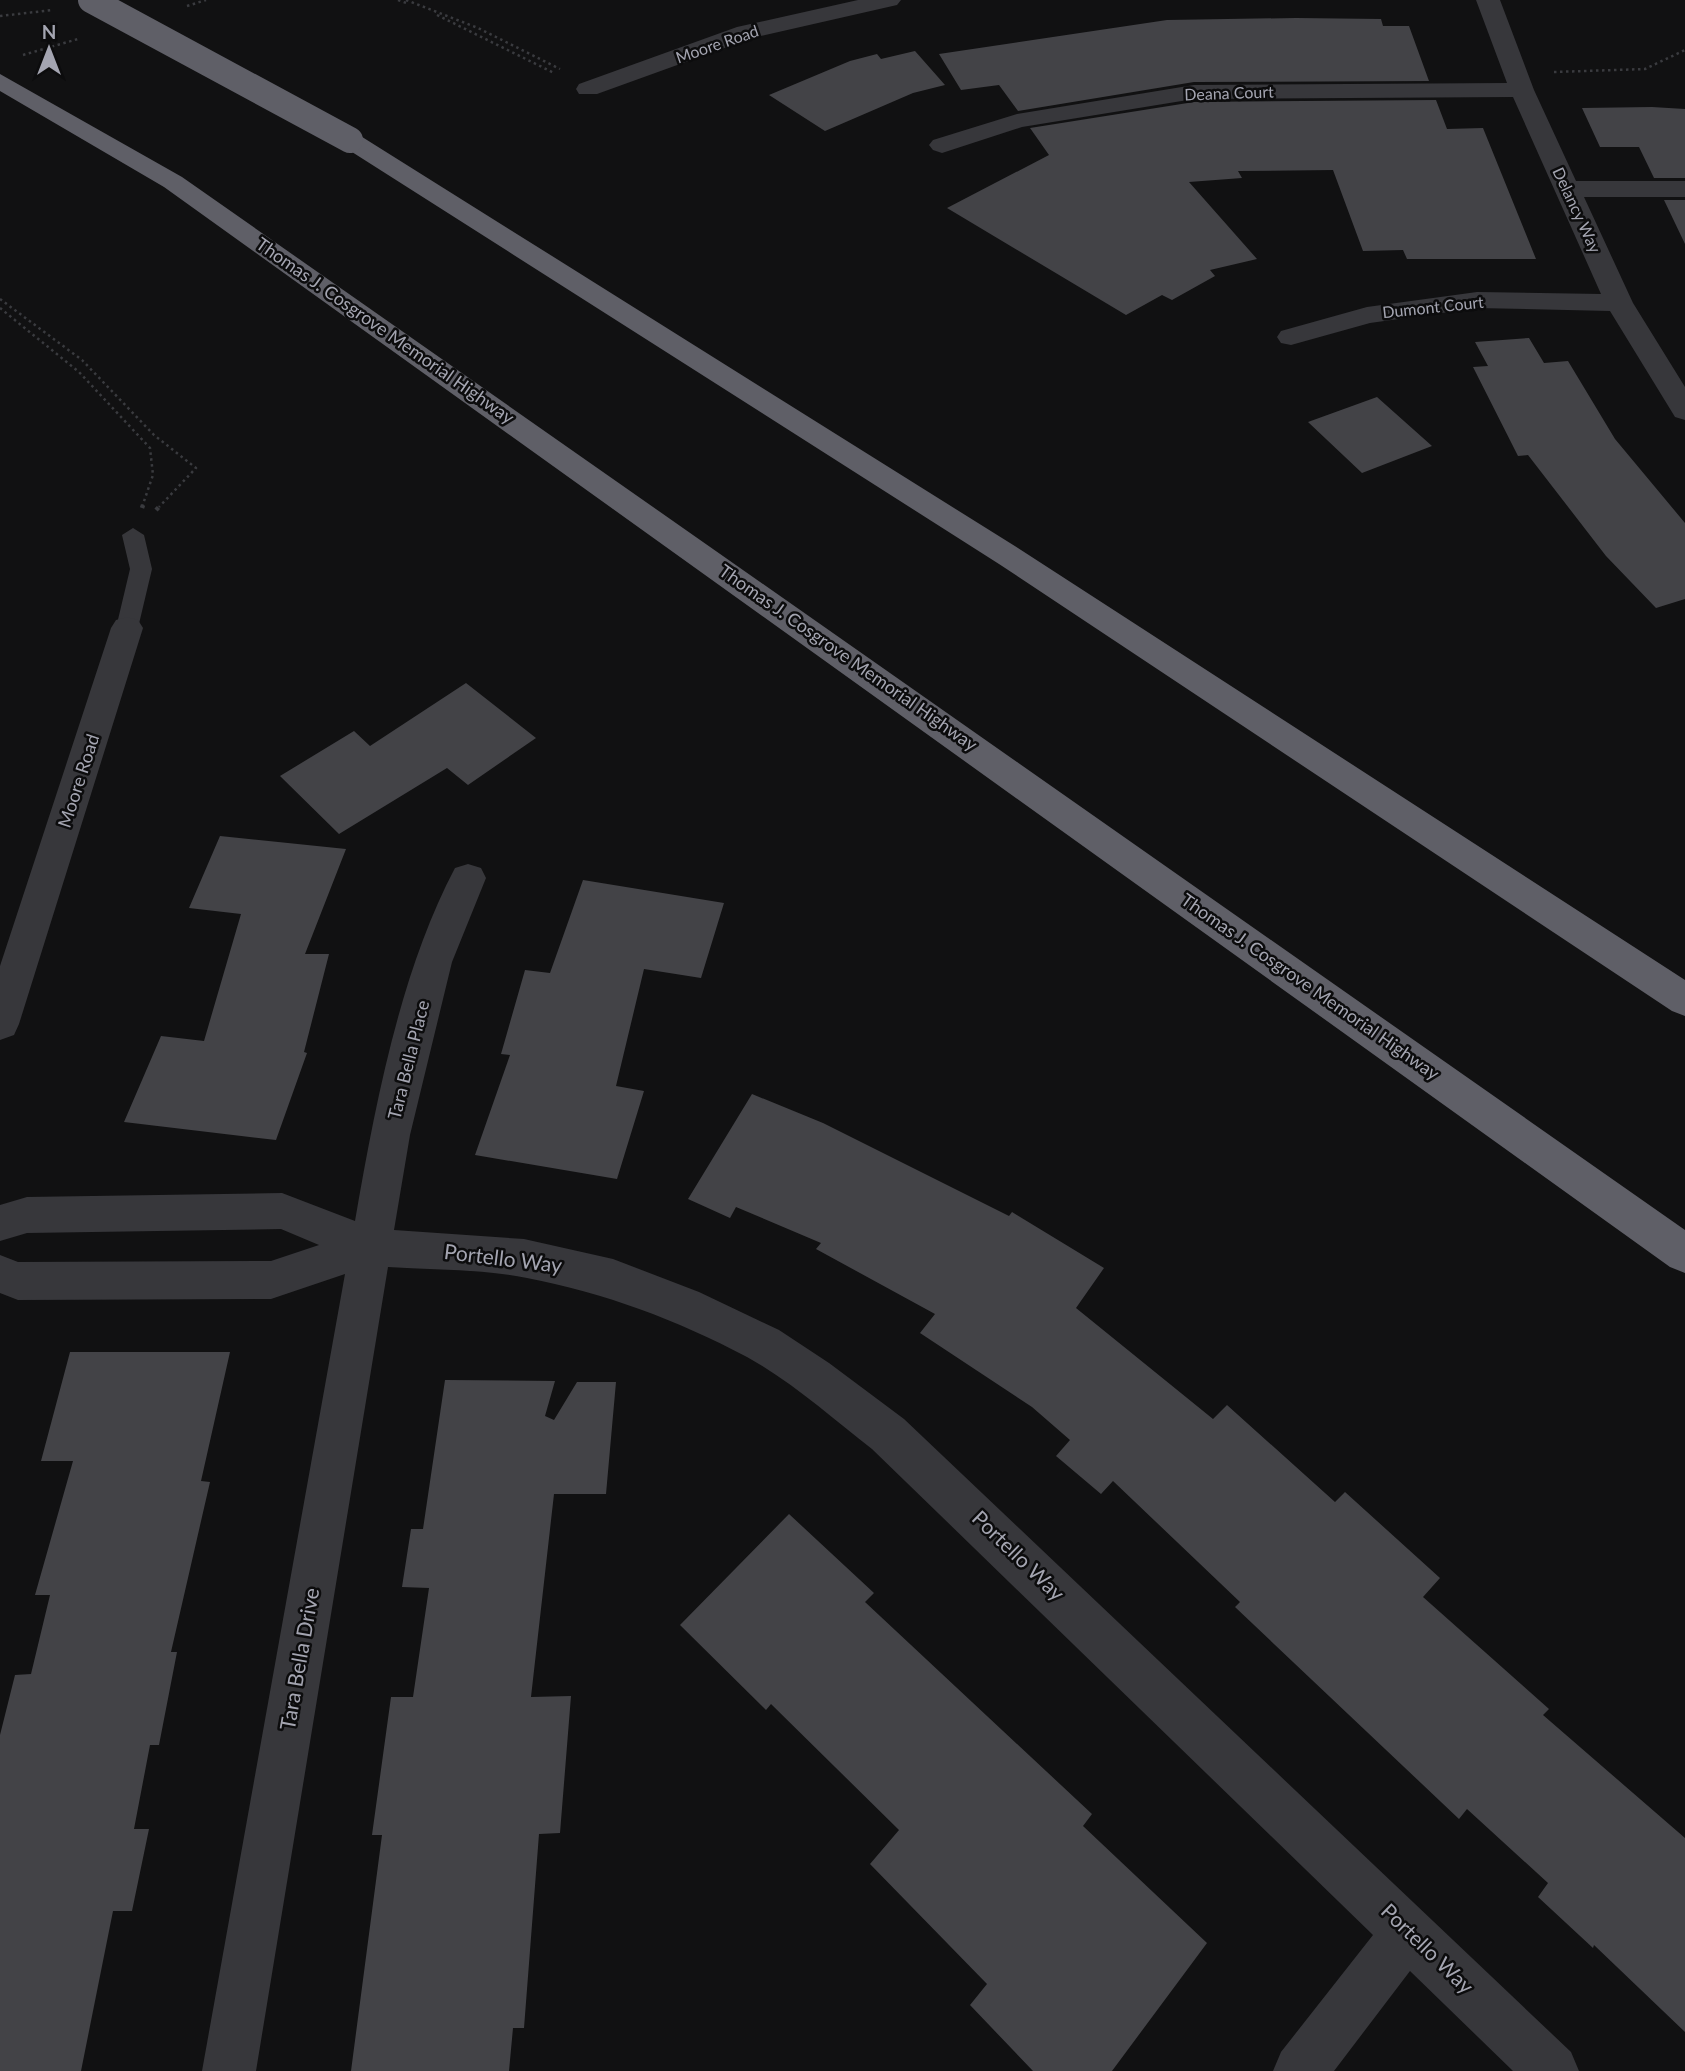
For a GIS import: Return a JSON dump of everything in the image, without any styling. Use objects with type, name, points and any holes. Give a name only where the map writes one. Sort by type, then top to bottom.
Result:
[{"type":"highway","points":[[91,0],[350,140],[1010,557],[1685,1000]]},
{"type":"highway","name":"Thomas J. Cosgrove Memorial Highway","points":[[0,81],[173,182],[1685,1254]]},
{"type":"street","name":"Moore Road","points":[[588,89],[745,32],[889,0]]},
{"type":"street","name":"Delancy Way","points":[[1488,0],[1522,90],[1619,303],[1685,411]]},
{"type":"street","name":"Deana Court","points":[[942,145],[1030,119],[1106,104],[1194,92],[1522,90]]},
{"type":"street","points":[[1568,189],[1685,189]]},
{"type":"street","name":"Dumont Court","points":[[1292,337],[1367,315],[1477,300],[1619,303]]},
{"type":"street","name":"Moore Road","points":[[0,1024],[127,628]]},
{"type":"street","name":"Tara Bella Place","points":[[371,1247],[390,1135],[433,962],[468,878]]},
{"type":"street","name":"Portello Way","points":[[0,1223],[27,1214],[282,1211],[371,1247],[524,1258],[613,1278],[684,1306],[764,1344],[804,1370],[888,1434],[1552,2071]]},
{"type":"street","name":"Portello Way","points":[[0,1274],[18,1281],[271,1280],[371,1247]]},
{"type":"street","name":"Tara Bella Drive","points":[[229,2071],[371,1247]]},
{"type":"street","points":[[1300,2071],[1408,1931]]},
{"type":"lane","name":"Moore Road","points":[[127,628],[141,569],[133,535]]},
{"type":"path","points":[[398,0],[439,16],[561,76]]},
{"type":"path","points":[[406,0],[478,28],[566,72]]},
{"type":"path","points":[[1522,90],[1547,72],[1644,69],[1685,50]]},
{"type":"path","points":[[0,299],[82,360],[154,435],[196,468],[133,535]]},
{"type":"path","points":[[0,308],[79,372],[150,448],[153,475],[133,535]]},
{"type":"building","points":[[1381,19],[1383,26],[1409,26],[1429,81],[1194,82],[1018,111],[999,85],[961,90],[939,54],[1167,20]]},
{"type":"building","points":[[915,51],[945,85],[913,93],[825,131],[769,95],[850,61],[877,54],[881,59]]},
{"type":"building","points":[[1436,100],[1447,129],[1483,128],[1536,259],[1407,259],[1403,250],[1363,251],[1333,170],[1238,171],[1242,178],[1189,182],[1257,259],[1210,270],[1215,276],[1172,300],[1162,295],[1126,315],[947,208],[1049,155],[1030,128],[1194,102]]},
{"type":"building","points":[[1582,108],[1685,109],[1685,178],[1654,178],[1639,147],[1600,147]]},
{"type":"building","points":[[1664,200],[1685,200],[1685,244]]},
{"type":"building","points":[[1529,338],[1544,363],[1568,361],[1615,439],[1685,523],[1685,599],[1656,608],[1606,556],[1528,455],[1518,456],[1473,367],[1488,366],[1475,342]]},
{"type":"building","points":[[1377,397],[1432,446],[1362,473],[1308,422]]},
{"type":"building","points":[[466,683],[536,738],[468,785],[447,768],[339,834],[280,776],[354,731],[370,746]]},
{"type":"building","points":[[220,836],[346,849],[305,954],[329,954],[304,1052],[307,1053],[276,1140],[124,1122],[161,1036],[204,1041],[241,914],[189,908]]},
{"type":"building","points":[[583,880],[724,903],[701,978],[644,969],[616,1086],[644,1091],[617,1179],[475,1155],[510,1055],[501,1054],[525,970],[550,973]]},
{"type":"building","points":[[752,1094],[823,1123],[1009,1216],[1012,1212],[1104,1268],[1076,1308],[1213,1419],[1227,1405],[1335,1502],[1345,1492],[1440,1578],[1423,1597],[1549,1709],[1543,1715],[1685,1838],[1685,2032],[1594,1945],[1593,1948],[1538,1897],[1548,1883],[1467,1809],[1459,1819],[1235,1607],[1240,1602],[1113,1481],[1101,1494],[1056,1456],[1070,1440],[1032,1407],[920,1333],[935,1314],[816,1249],[821,1243],[736,1207],[730,1218],[688,1199]]},
{"type":"building","points":[[70,1352],[230,1352],[201,1481],[210,1482],[171,1652],[177,1652],[159,1745],[150,1745],[134,1829],[149,1829],[132,1911],[113,1911],[81,2071],[0,2071],[0,1735],[15,1675],[31,1674],[50,1595],[35,1595],[73,1461],[41,1461]]},
{"type":"building","points":[[445,1380],[555,1381],[545,1416],[554,1420],[577,1382],[616,1382],[606,1494],[554,1494],[531,1697],[571,1696],[560,1833],[539,1834],[524,2028],[513,2028],[509,2071],[351,2071],[382,1835],[372,1835],[391,1697],[413,1697],[429,1588],[402,1587],[411,1529],[423,1529]]},
{"type":"building","points":[[789,1514],[874,1593],[865,1602],[1092,1814],[1083,1826],[1207,1943],[1112,2071],[1033,2071],[970,2005],[987,1984],[870,1864],[899,1830],[771,1704],[766,1710],[680,1625]]}]
